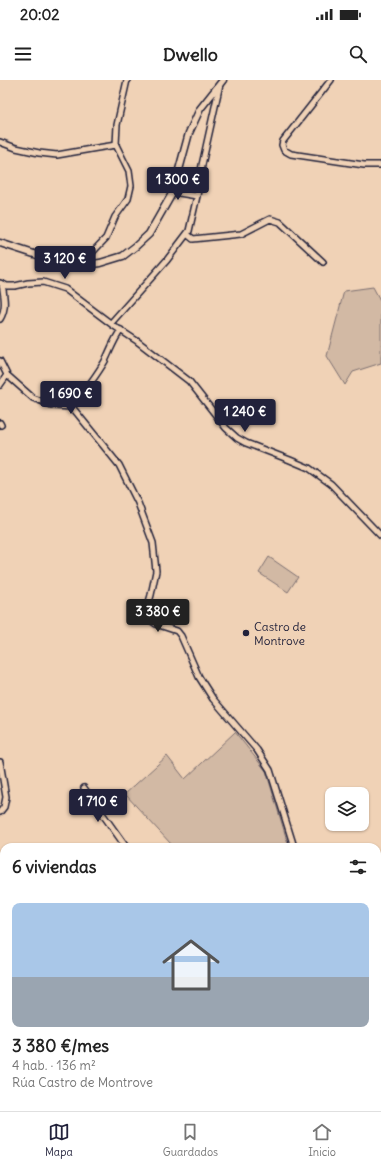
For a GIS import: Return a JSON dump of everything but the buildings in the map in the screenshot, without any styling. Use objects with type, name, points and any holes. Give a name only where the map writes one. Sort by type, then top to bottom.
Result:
[{"type":"highway","points":[[0,1111],[6,1111]]},
{"type":"highway","points":[[193,1111],[204,1111]]},
{"type":"street","points":[[85,265],[86,260],[106,238],[115,217],[128,199],[131,186],[130,171],[116,146],[117,125],[127,80]]},
{"type":"street","points":[[331,80],[283,141],[282,145],[284,150],[291,154],[364,165],[381,165]]},
{"type":"street","points":[[111,322],[167,260],[189,231],[221,82]]},
{"type":"street","points":[[0,243],[77,266],[100,263],[123,256],[149,234],[173,192],[189,133],[200,109],[221,82]]},
{"type":"street","points":[[0,142],[16,148],[38,153],[57,155],[116,146]]},
{"type":"street","points":[[173,192],[197,196]]},
{"type":"street","points":[[187,234],[193,239],[241,234],[270,219],[280,222],[323,262]]},
{"type":"street","points":[[0,319],[5,304],[1,284],[14,286],[43,282],[65,289],[189,381],[226,428],[238,438],[246,443],[309,468],[331,484],[381,536]]},
{"type":"street","points":[[72,407],[91,384],[121,330]]},
{"type":"street","points":[[0,361],[7,375],[33,398],[54,406],[72,407],[119,466],[138,503],[153,543],[156,571],[145,616],[156,624],[177,631],[181,636],[198,677],[213,699],[257,750],[270,770],[293,843]]},
{"type":"street","points":[[0,385],[7,375]]},
{"type":"street","points":[[0,762],[6,797],[4,807],[0,812]]},
{"type":"street","points":[[84,788],[123,843]]},
{"type":"shaded area","points":[[373,287],[381,302],[381,363],[353,372],[345,385],[327,356],[344,291]]},
{"type":"shaded area","points":[[269,557],[298,577],[288,592],[259,573]]},
{"type":"shaded area","points":[[235,732],[266,771],[288,843],[170,843],[125,794],[167,756],[185,779]]},
{"type":"place","name":"Castro de Montrove","points":[[246,633]]}]
